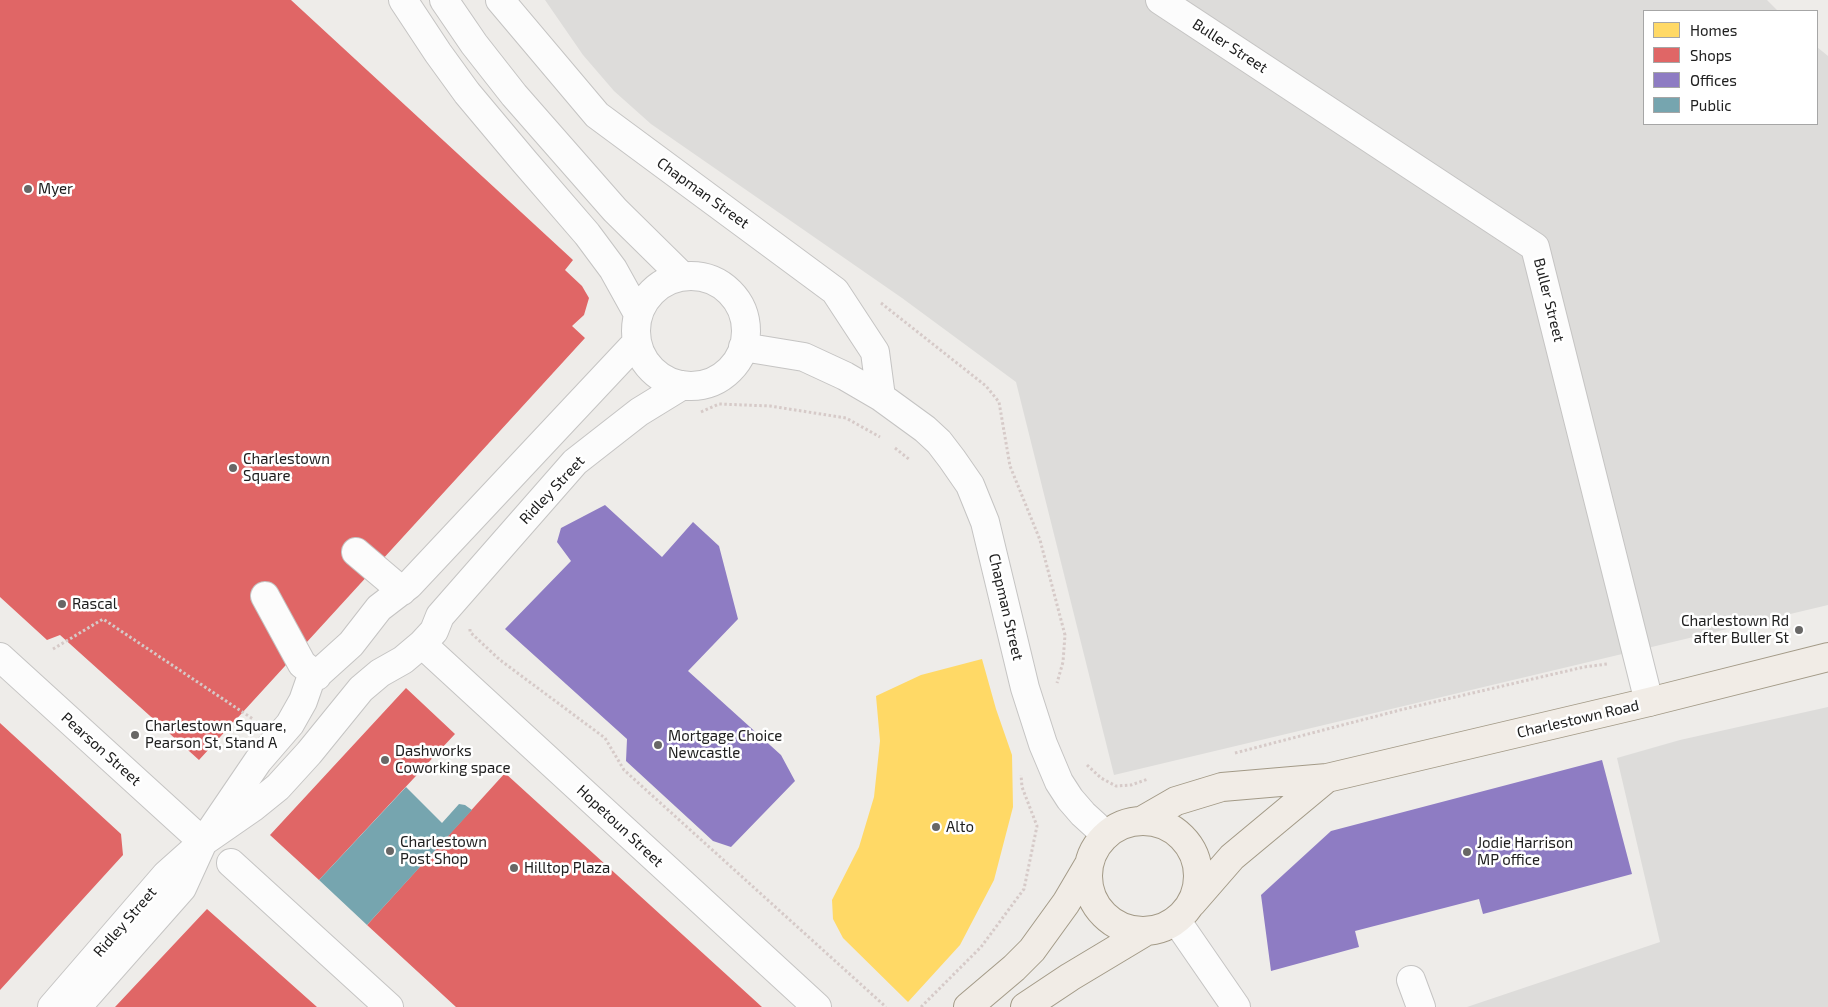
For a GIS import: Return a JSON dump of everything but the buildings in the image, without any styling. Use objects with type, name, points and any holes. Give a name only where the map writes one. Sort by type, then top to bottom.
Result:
[{"type":"main road","name":"Charlestown Road","points":[[1143,820],[1176,801],[1222,787],[1327,778],[1649,702],[1828,657]]},
{"type":"main road","name":"Charlestown Road","points":[[1182,913],[1232,857],[1327,778]]},
{"type":"main road","points":[[968,1007],[1032,950],[1066,903],[1089,864],[1095,848],[1106,835],[1123,824],[1143,820],[1163,824],[1180,834],[1192,849],[1198,868],[1197,888],[1182,913],[1160,928],[1145,932],[1070,976],[1025,1007]]},
{"type":"main road","points":[[1089,864],[1088,884],[1095,903],[1107,918],[1124,928],[1145,932]]},
{"type":"street","points":[[402,0],[468,93],[587,234],[613,269],[638,314]]},
{"type":"street","points":[[444,0],[474,44],[530,114],[615,210],[682,276]]},
{"type":"street","name":"Chapman Street","points":[[500,0],[597,115],[835,291],[875,352],[881,397]]},
{"type":"street","name":"Buller Street","points":[[1160,0],[1535,246],[1649,702]]},
{"type":"street","points":[[682,276],[698,276],[713,280],[727,289],[737,301],[744,316],[746,331],[743,347],[738,359],[730,369],[708,383],[696,386],[670,382],[650,368],[641,356],[637,342],[638,314],[644,301],[653,290],[667,281],[682,276]]},
{"type":"street","name":"Ridley Street","points":[[203,842],[258,761],[290,724],[314,678],[351,644],[379,608],[405,588],[637,342]]},
{"type":"street","name":"Chapman Street","points":[[743,347],[804,358],[845,376],[881,397],[925,429],[939,442],[970,485],[986,522],[1025,688],[1043,744],[1059,782],[1083,814],[1106,835]]},
{"type":"street","name":"Ridley Street","points":[[52,1007],[166,874],[203,842],[252,808],[278,787],[309,753],[361,689],[380,673],[403,660],[422,644],[434,631],[440,616],[575,462],[640,412],[683,385]]},
{"type":"street","points":[[356,552],[405,588],[430,596],[440,616]]},
{"type":"street","points":[[265,596],[302,664],[314,678],[315,695],[322,704],[331,710],[342,712]]},
{"type":"street","name":"Hopetoun Street","points":[[422,644],[817,1007]]},
{"type":"street","name":"Pearson Street","points":[[0,657],[203,842]]},
{"type":"street","points":[[78,1007],[182,888],[203,842]]},
{"type":"street","points":[[231,863],[389,1007]]},
{"type":"street","points":[[1182,913],[1236,1007]]},
{"type":"street","points":[[1411,980],[1422,1007]]},
{"type":"path","points":[[874,297],[986,386],[999,402],[1010,466],[1040,540],[1066,635],[1063,662],[1057,681],[1057,691]]},
{"type":"path","points":[[695,415],[719,404],[770,406],[846,418],[883,438]]},
{"type":"path","points":[[890,444],[910,460]]},
{"type":"path","points":[[53,648],[103,619],[253,719]]},
{"type":"path","points":[[470,622],[470,632],[500,660],[605,738],[624,770],[886,1007]]},
{"type":"path","points":[[1233,754],[1278,740],[1404,709],[1584,667],[1606,664]]},
{"type":"path","points":[[1083,761],[1101,778],[1116,786],[1131,785],[1152,778]]},
{"type":"path","points":[[921,1007],[981,947],[1024,889],[1037,826],[1022,786],[1019,766]]},
{"type":"shaded area","points":[[545,0],[1767,0],[1777,10],[1643,10],[1643,125],[1818,125],[1818,48],[1828,56],[1828,605],[1114,775],[1016,382],[902,298],[651,124],[614,91],[583,55]]},
{"type":"shaded area","points":[[1828,707],[1828,1007],[1467,1007],[1660,942],[1617,758],[1680,740]]},
{"type":"place","name":"Myer","points":[[28,189]]},
{"type":"place","name":"Charlestown Square","points":[[233,468]]},
{"type":"place","name":"Rascal","points":[[62,604]]},
{"type":"place","name":"Charlestown Rd after Buller St","points":[[1799,630]]},
{"type":"place","name":"Charlestown Square, Pearson St, Stand A","points":[[135,735]]},
{"type":"place","name":"Mortgage Choice Newcastle","points":[[658,745]]},
{"type":"place","name":"Dashworks Coworking space","points":[[385,760]]},
{"type":"place","name":"Alto","points":[[936,827]]},
{"type":"place","name":"Charlestown Post Shop","points":[[390,851]]},
{"type":"place","name":"Jodie Harrison MP office","points":[[1467,852]]},
{"type":"place","name":"Hilltop Plaza","points":[[514,868]]}]
